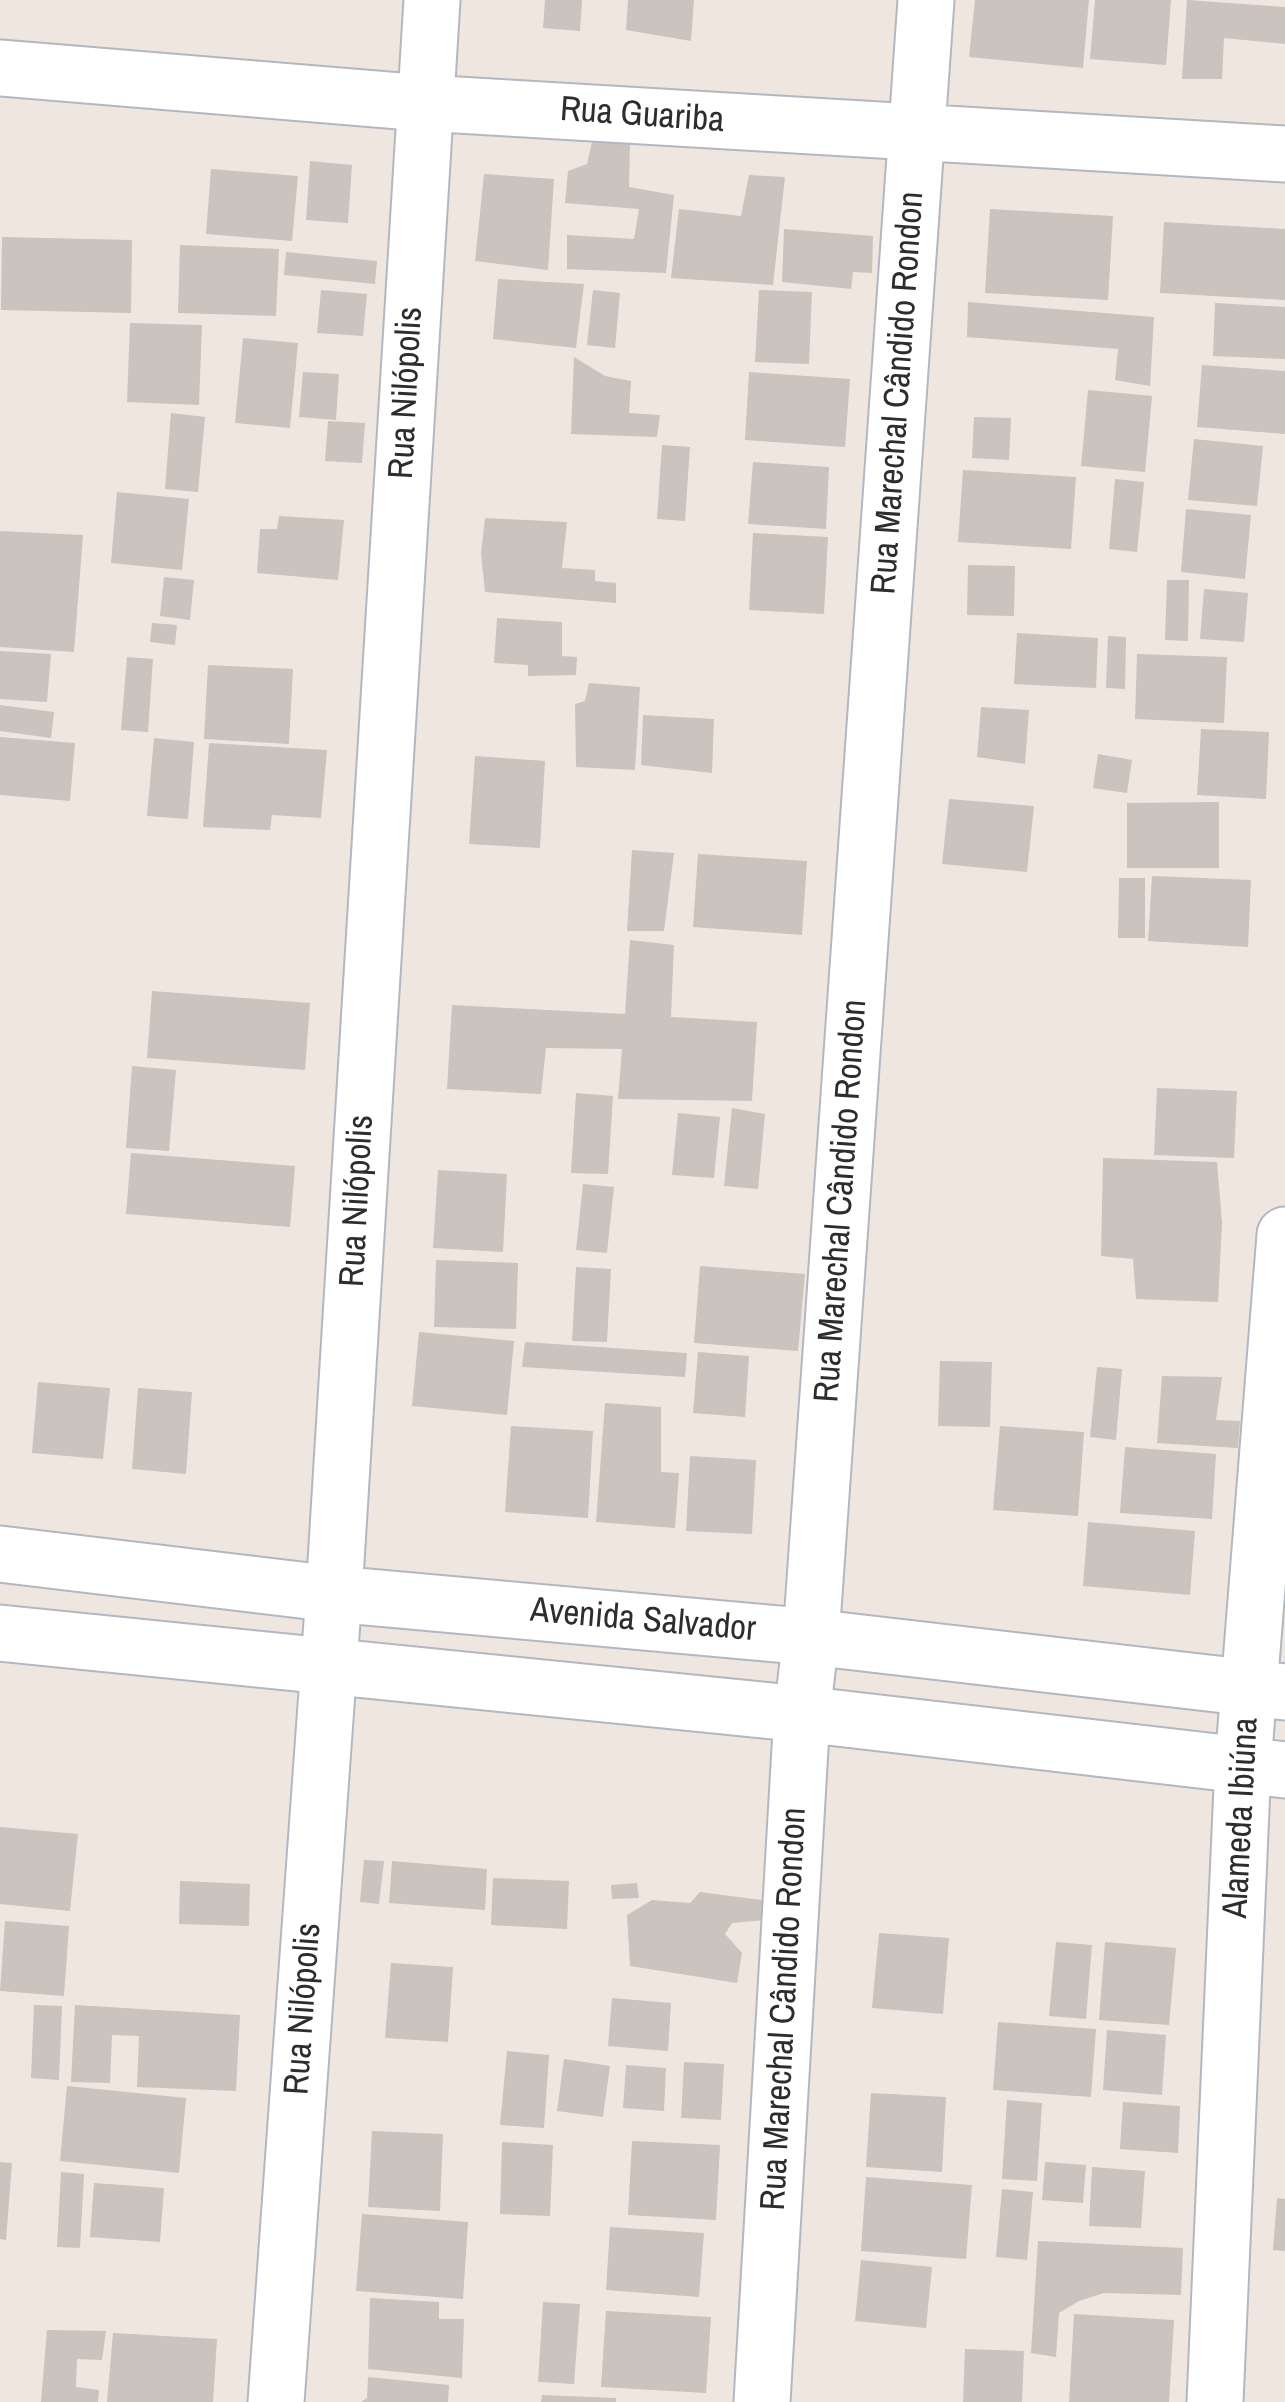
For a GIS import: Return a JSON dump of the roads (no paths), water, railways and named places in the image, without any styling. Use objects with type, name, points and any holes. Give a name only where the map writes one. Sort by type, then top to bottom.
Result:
[{"type":"street","name":"Rua Nilópolis","points":[[276,2402],[334,1594],[432,0]]},
{"type":"street","name":"Rua Marechal Cândido Rondon","points":[[762,2402],[802,1714],[811,1636],[926,0]]},
{"type":"street","name":"Rua Guariba","points":[[0,68],[424,103],[1285,154]]},
{"type":"street","name":"Alameda Ibiúna","points":[[1215,2402],[1264,1767],[1285,1235]]},
{"type":"street","name":"Avenida Salvador","points":[[0,1554],[334,1594],[811,1636],[1268,1690]]},
{"type":"street","points":[[0,1633],[802,1714],[1264,1767]]}]
